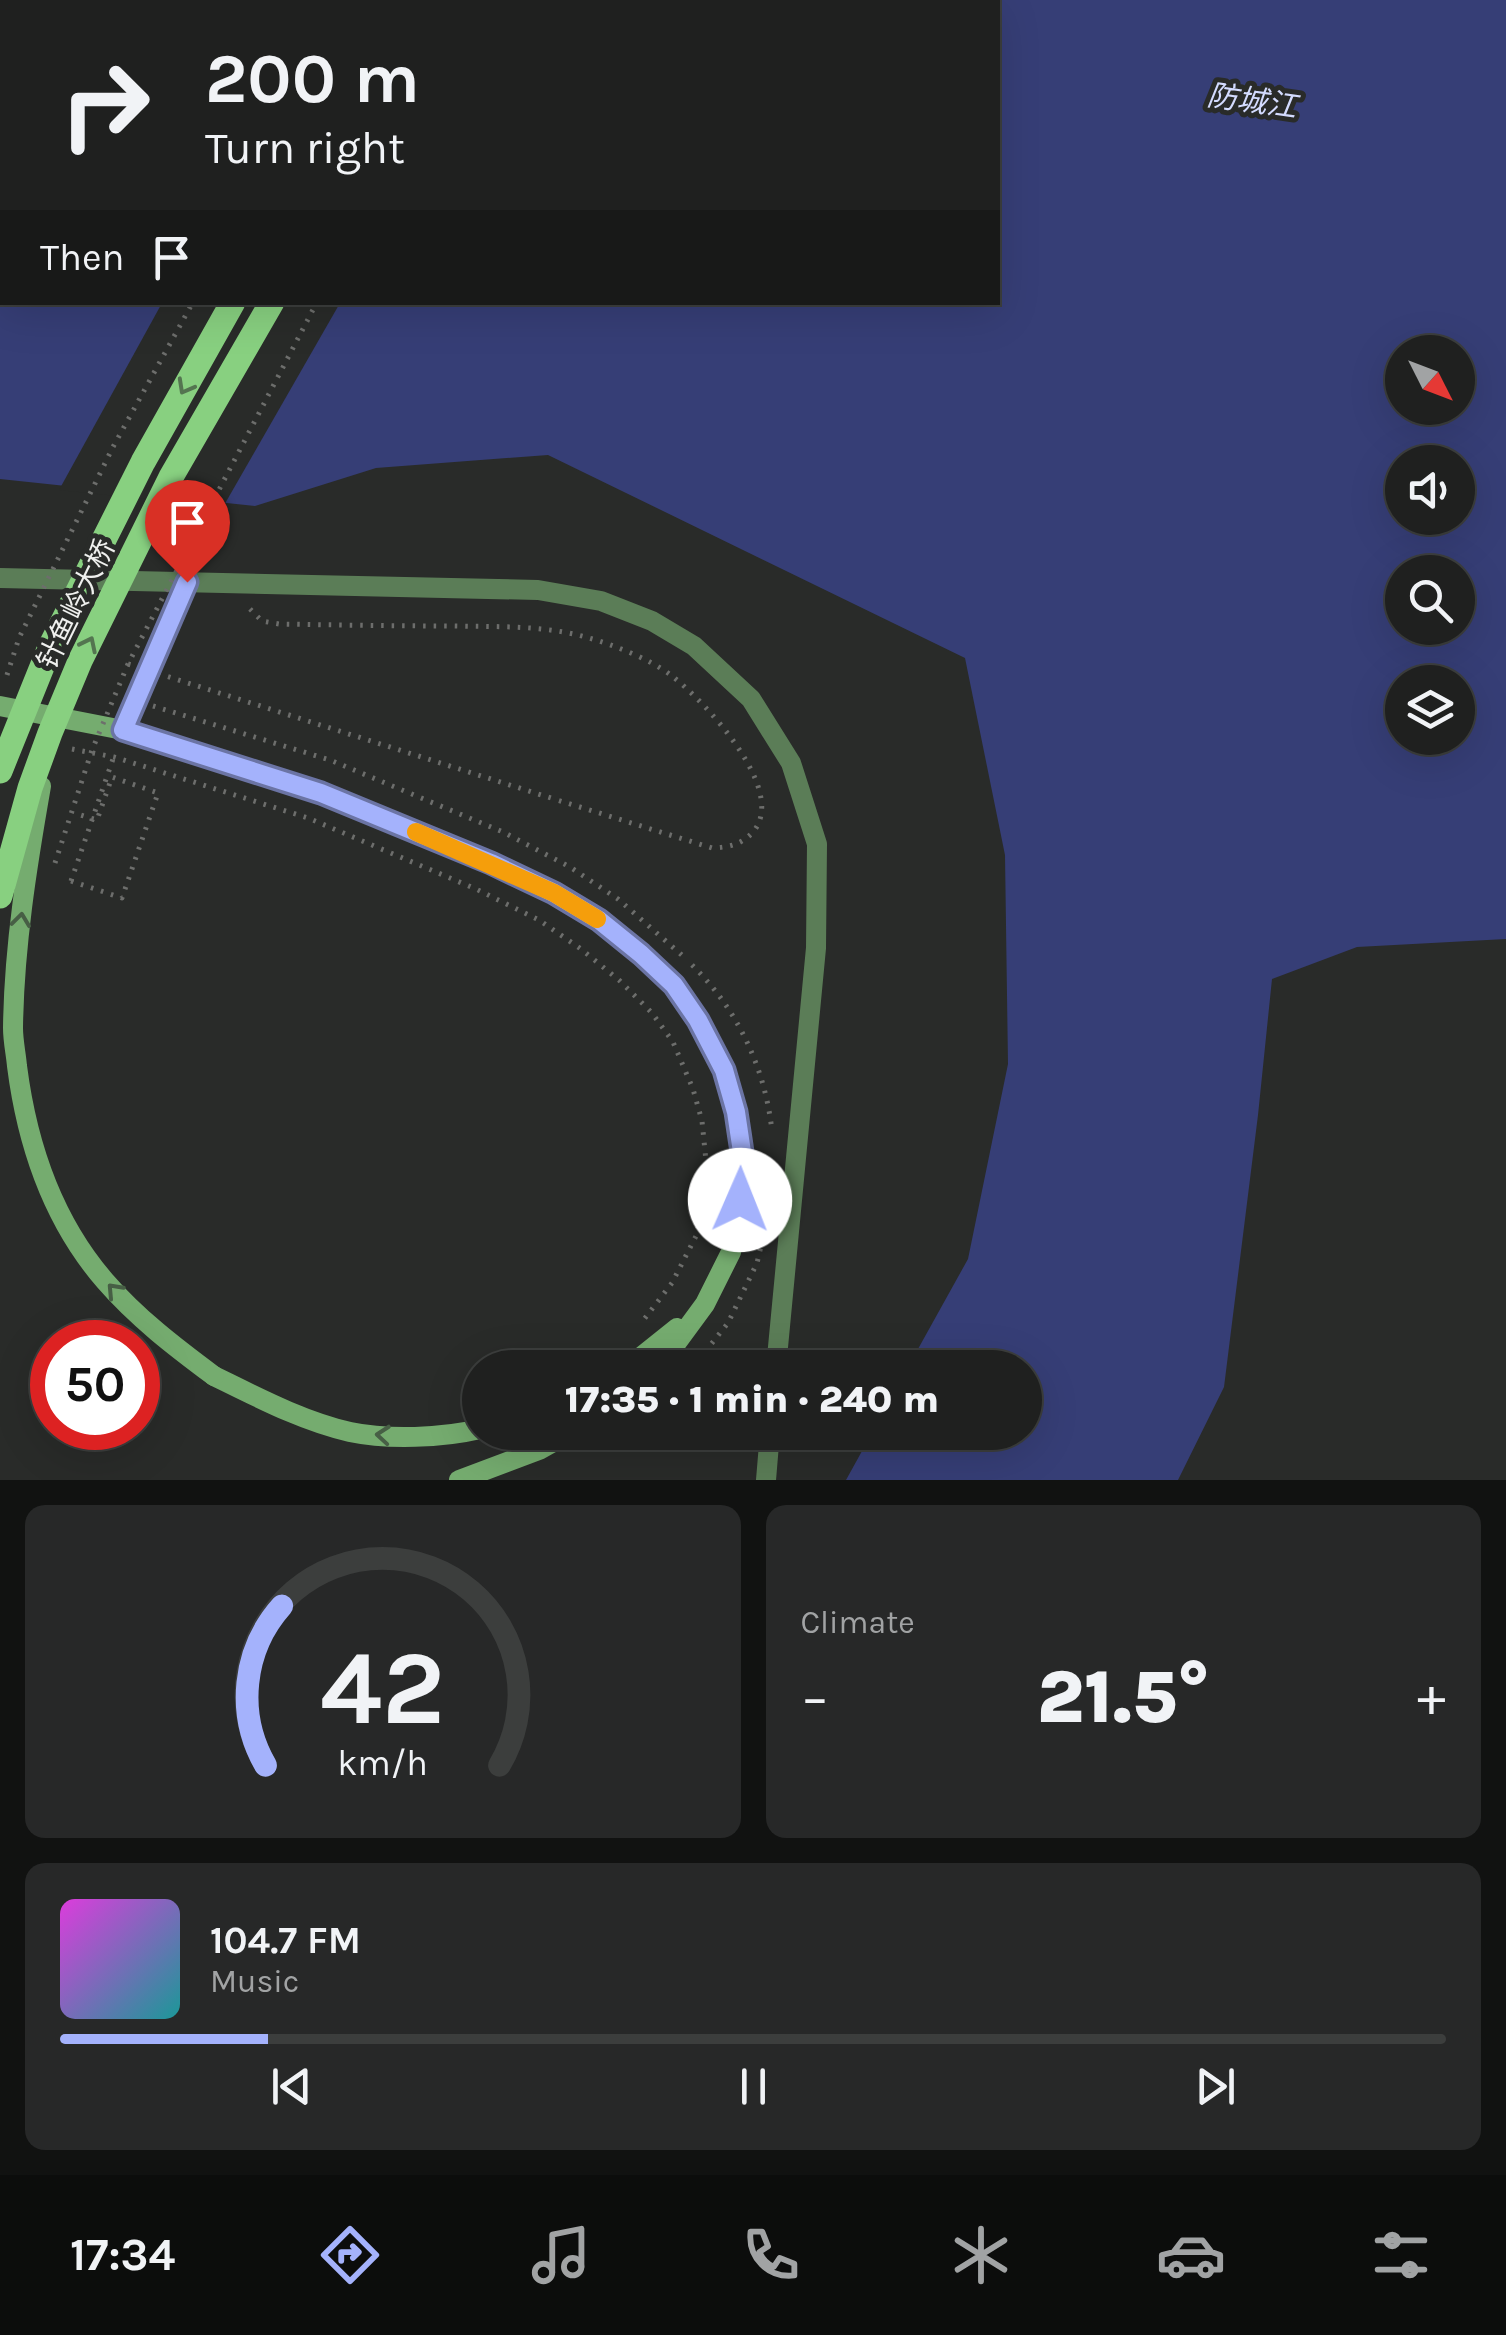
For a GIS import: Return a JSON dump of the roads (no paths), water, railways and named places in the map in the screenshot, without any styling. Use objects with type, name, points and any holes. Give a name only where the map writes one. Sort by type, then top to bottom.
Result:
[{"type":"main road","name":"针鱼岭大桥","points":[[0,771],[58,630],[142,462],[230,305]]},
{"type":"main road","name":"针鱼岭大桥","points":[[0,896],[30,788],[53,740],[80,661],[171,478],[270,305]]},
{"type":"main road","points":[[0,706],[123,730],[321,793],[554,893],[599,920],[674,985],[724,1070],[742,1152],[740,1200],[731,1252],[705,1304],[671,1350]]},
{"type":"main road","points":[[53,740],[31,844],[19,936],[13,1032],[21,1096],[42,1175],[71,1234],[104,1280],[150,1327],[214,1376],[282,1408],[350,1432],[406,1437],[462,1431]]},
{"type":"main road","points":[[652,1350],[705,1304]]},
{"type":"main road","points":[[459,1480],[540,1450]]},
{"type":"street","points":[[0,578],[538,590],[601,601],[652,621],[694,646],[750,699],[792,763],[817,844],[816,948],[778,1350]]},
{"type":"street","points":[[766,1480],[768,1450]]},
{"type":"lane","points":[[123,730],[187,582]]},
{"type":"water","name":"防城江","points":[[1000,0],[1506,0],[1506,939],[1357,947],[1272,979],[1224,1387],[1178,1480],[846,1480],[863,1450],[1042,1450],[1042,1350],[917,1350],[968,1259],[1008,1064],[1005,855],[965,658],[548,455],[376,468],[255,506],[0,479],[0,305],[1000,305]]}]
